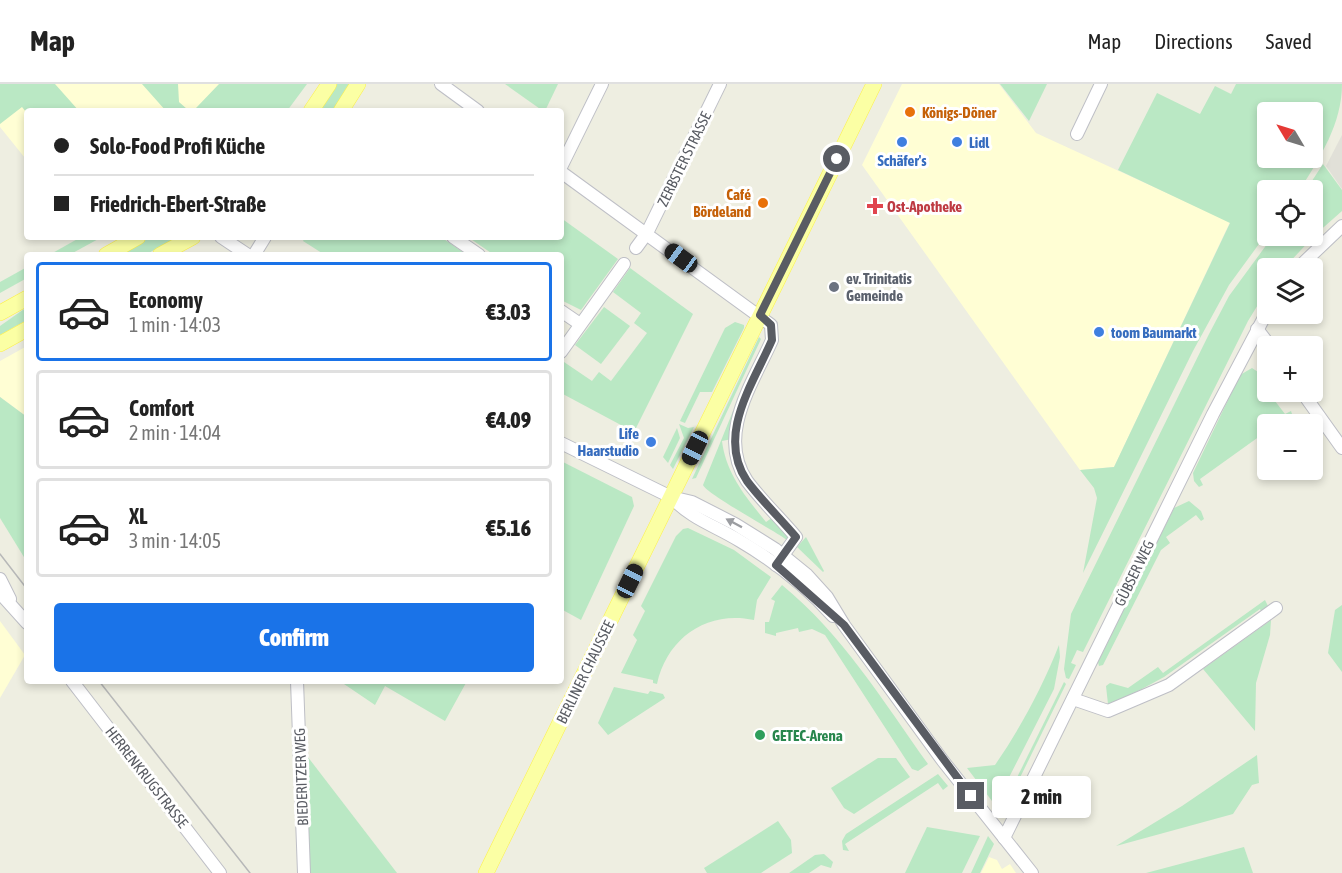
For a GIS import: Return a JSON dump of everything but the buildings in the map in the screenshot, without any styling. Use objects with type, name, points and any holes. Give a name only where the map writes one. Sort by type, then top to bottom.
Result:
[{"type":"main road","points":[[313,108],[329,84]]},
{"type":"main road","points":[[343,108],[358,84]]},
{"type":"main road","name":"BERLINER CHAUSSEE","points":[[486,873],[874,84]]},
{"type":"main road","points":[[111,252],[133,240]]},
{"type":"main road","points":[[166,252],[188,240]]},
{"type":"main road","points":[[0,313],[24,300]]},
{"type":"main road","points":[[0,344],[24,330]]},
{"type":"street","points":[[441,84],[474,108]]},
{"type":"street","points":[[564,163],[602,84]]},
{"type":"street","name":"ZERBSTER STRASSE","points":[[636,248],[647,233],[720,84]]},
{"type":"street","points":[[1077,134],[1101,84]]},
{"type":"street","points":[[564,171],[771,325],[772,340],[736,422],[734,450],[747,481],[796,537],[779,560]]},
{"type":"street","points":[[1308,258],[1342,226]]},
{"type":"street","points":[[226,240],[244,252]]},
{"type":"street","points":[[457,240],[475,252]]},
{"type":"street","points":[[564,348],[624,264]]},
{"type":"street","points":[[564,313],[580,324]]},
{"type":"street","name":"GÜBSER WEG","points":[[1004,838],[1259,324]]},
{"type":"street","points":[[1257,328],[1263,336]]},
{"type":"street","points":[[1309,402],[1342,448]]},
{"type":"street","points":[[564,444],[671,497],[686,513],[779,560],[822,590],[844,625],[943,761],[1032,873]]},
{"type":"street","points":[[0,579],[13,605]]},
{"type":"street","points":[[0,593],[24,619]]},
{"type":"street","points":[[1073,699],[1108,711],[1169,685],[1276,608]]},
{"type":"street","name":"HERRENKRUGSTRASSE","points":[[74,684],[220,873]]},
{"type":"street","name":"BIEDERITZER WEG","points":[[297,684],[304,873]]},
{"type":"shaded area","points":[[0,84],[301,84],[278,108],[24,108],[24,157],[0,127]]},
{"type":"shaded area","points":[[0,84],[55,84],[76,108],[24,109],[22,107],[0,124]]},
{"type":"shaded area","points":[[142,84],[178,84],[179,102],[186,108],[163,108]]},
{"type":"shaded area","points":[[219,84],[307,84],[289,108],[196,108]]},
{"type":"shaded area","points":[[336,84],[351,84],[336,108],[320,108]]},
{"type":"shaded area","points":[[505,84],[558,84],[546,108],[539,108]]},
{"type":"shaded area","points":[[902,84],[999,84],[1036,133],[1230,222],[1114,467],[1080,470],[862,165]]},
{"type":"shaded area","points":[[1000,84],[1047,84],[1029,121]]},
{"type":"shaded area","points":[[1236,84],[1342,84],[1338,113],[1323,151],[1323,102],[1257,102],[1257,168],[1313,168],[1306,180],[1257,180],[1258,246],[1229,285],[1193,351],[1083,573],[1097,498],[1094,488],[1080,470],[1114,467],[1230,223],[1118,170],[1157,93],[1200,114],[1215,86],[1231,94]]},
{"type":"shaded area","points":[[1342,135],[1342,189],[1326,166]]},
{"type":"shaded area","points":[[1323,164],[1342,190],[1342,211],[1323,228],[1323,180],[1313,180],[1320,168],[1323,168]]},
{"type":"shaded area","points":[[564,220],[618,259],[581,310],[564,302],[564,252],[490,252],[472,240],[564,240]]},
{"type":"shaded area","points":[[76,240],[96,240],[74,252],[54,252]]},
{"type":"shaded area","points":[[146,240],[172,240],[150,252],[124,252]]},
{"type":"shaded area","points":[[445,240],[463,252],[320,252],[303,241]]},
{"type":"shaded area","points":[[1266,246],[1305,246],[1293,258],[1257,258],[1257,306],[1083,652],[1077,650],[1071,663],[1076,665],[1069,679],[1066,678],[1064,669],[1071,614],[1229,296]]},
{"type":"shaded area","points":[[630,268],[693,314],[634,432],[564,395],[564,362],[592,381],[599,372],[611,381],[647,333],[634,323],[641,313],[613,292]]},
{"type":"shaded area","points":[[24,269],[24,280],[0,293],[0,282]]},
{"type":"shaded area","points":[[604,307],[630,326],[601,364],[575,345]]},
{"type":"shaded area","points":[[24,309],[24,322],[0,335],[0,326]]},
{"type":"shaded area","points":[[735,322],[744,325],[744,328],[712,392],[700,392],[685,423],[680,421],[725,328]]},
{"type":"shaded area","points":[[759,337],[761,339],[696,478],[692,479]]},
{"type":"shaded area","points":[[24,348],[24,415],[0,397],[0,361]]},
{"type":"shaded area","points":[[1252,368],[1257,371],[1257,402],[1276,402],[1285,414],[1257,414],[1257,438],[1200,479],[1203,485],[1199,487],[1194,481],[1193,473],[1240,375]]},
{"type":"shaded area","points":[[0,397],[24,415],[24,557],[0,518]]},
{"type":"shaded area","points":[[733,411],[737,413],[732,439],[722,441],[732,475],[766,522],[773,517],[788,534],[787,540],[716,496],[703,485]]},
{"type":"shaded area","points":[[679,424],[688,428],[694,427],[673,469],[670,465],[684,438]]},
{"type":"shaded area","points":[[677,428],[680,438],[668,463],[663,457]]},
{"type":"shaded area","points":[[564,463],[632,497],[634,506],[581,620],[564,611]]},
{"type":"shaded area","points":[[1189,501],[1201,511],[1204,519],[1201,521],[1196,515],[1166,537],[1170,543],[1161,550],[1103,665],[1099,666],[1098,662],[1174,508]]},
{"type":"shaded area","points":[[688,528],[734,550],[771,577],[757,600],[754,620],[720,619],[692,631],[670,653],[657,684],[653,683],[653,680],[621,673],[637,640],[633,635],[645,611],[641,606],[676,536],[683,529]]},
{"type":"shaded area","points":[[806,537],[824,571],[823,572],[797,547]]},
{"type":"shaded area","points":[[782,585],[824,625],[861,669],[928,764],[918,771],[912,769],[825,635],[812,629],[799,632],[798,628],[776,633],[776,636],[765,633],[765,622],[769,622],[775,601],[771,599]]},
{"type":"shaded area","points":[[1265,600],[1268,606],[1261,611],[1260,609],[1164,677],[1116,703],[1117,707],[1108,704],[1106,686],[1110,683],[1128,688],[1158,667],[1163,673]]},
{"type":"shaded area","points":[[1342,605],[1342,672],[1328,653],[1335,610]]},
{"type":"shaded area","points":[[1271,620],[1270,635],[1256,683],[1255,731],[1203,669]]},
{"type":"shaded area","points":[[0,621],[24,657],[0,698]]},
{"type":"shaded area","points":[[1059,645],[1060,657],[1054,689],[995,805],[967,768],[995,765],[1030,707]]},
{"type":"shaded area","points":[[1064,682],[1066,684],[1008,802],[1003,806]]},
{"type":"shaded area","points":[[344,684],[465,684],[445,721],[385,686],[375,705]]},
{"type":"shaded area","points":[[614,687],[648,694],[650,691],[663,694],[665,698],[608,735],[598,723]]},
{"type":"shaded area","points":[[304,752],[397,873],[310,873]]},
{"type":"shaded area","points":[[1257,755],[1259,783],[1252,785],[1233,814],[1116,846],[1182,806]]},
{"type":"shaded area","points":[[878,758],[896,758],[910,777],[854,814],[844,808],[831,788]]},
{"type":"shaded area","points":[[938,774],[948,786],[943,790],[938,783],[845,844],[849,851],[843,850],[842,841],[846,834]]},
{"type":"shaded area","points":[[778,821],[791,840],[792,853],[761,873],[707,873],[704,868]]},
{"type":"shaded area","points":[[927,827],[980,836],[962,873],[905,873]]},
{"type":"shaded area","points":[[988,836],[994,844],[980,873],[971,873]]},
{"type":"shaded area","points":[[1244,847],[1253,873],[1146,873]]},
{"type":"shaded area","points":[[824,854],[833,862],[831,868],[821,865],[809,873],[789,873],[815,855]]},
{"type":"shaded area","points":[[989,857],[997,860],[1002,869],[1010,864],[1016,873],[981,873]]},
{"type":"tram line","points":[[0,554],[24,585]]},
{"type":"tram line","points":[[101,684],[250,873]]},
{"type":"place","name":"Königs-Döner","points":[[910,112]]},
{"type":"place","name":"Schäfer's","points":[[902,142]]},
{"type":"place","name":"Lidl","points":[[957,142]]},
{"type":"place","name":"Café Bördeland","points":[[763,203]]},
{"type":"place","name":"Ost-Apotheke","points":[[875,206]]},
{"type":"place","name":"ev. Trinitatis Gemeinde","points":[[834,287]]},
{"type":"place","name":"toom Baumarkt","points":[[1099,332]]},
{"type":"place","name":"Life Haarstudio","points":[[651,442]]},
{"type":"place","name":"GETEC-Arena","points":[[760,735]]},
{"type":"route","points":[[837,159],[760,315],[771,325],[772,340],[736,422],[735,456],[751,486],[796,537],[776,565],[844,625],[971,796]]}]
